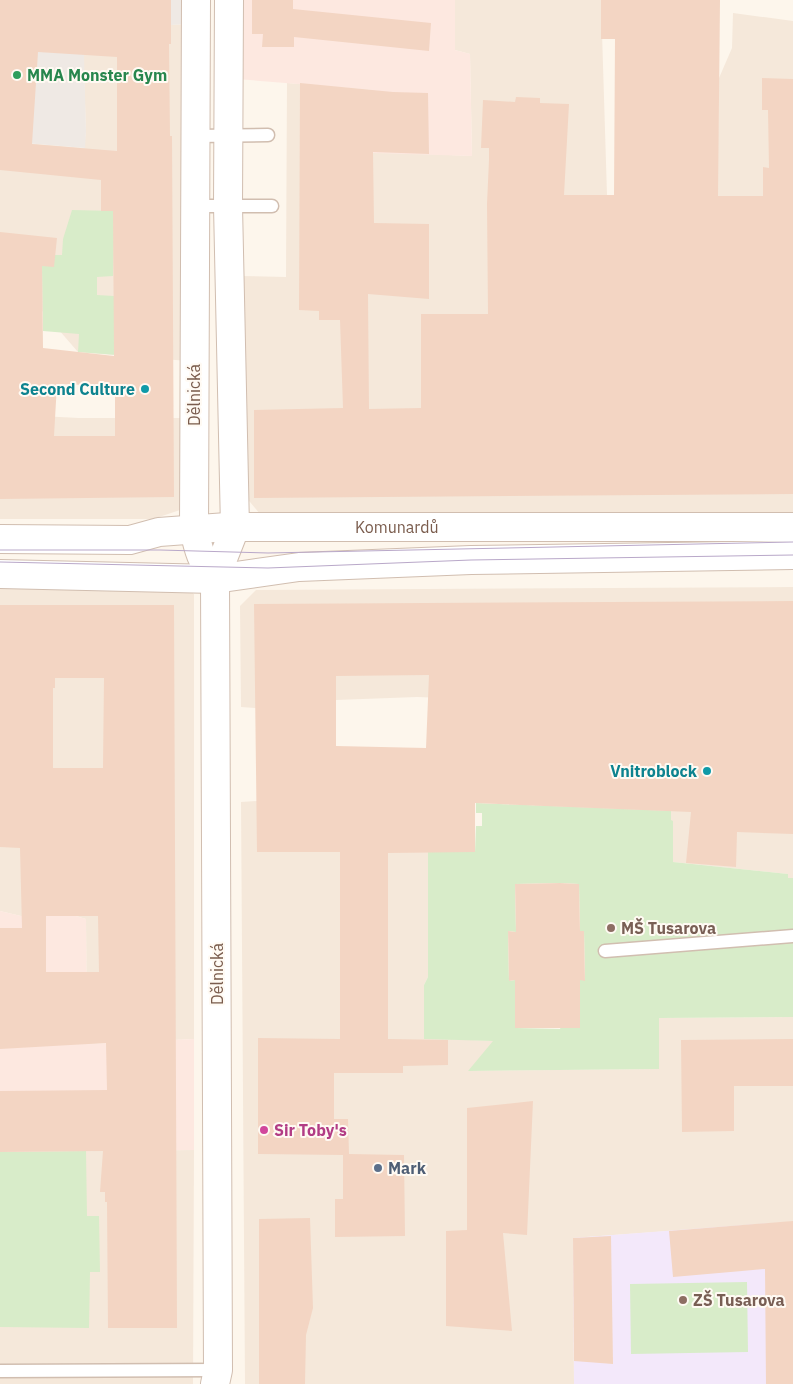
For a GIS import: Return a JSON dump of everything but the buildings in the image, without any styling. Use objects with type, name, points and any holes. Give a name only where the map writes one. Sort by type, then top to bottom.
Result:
[{"type":"street","name":"Dělnická","points":[[196,0],[194,529],[198,551],[205,567],[215,579]]},
{"type":"street","name":"Dělnická","points":[[218,1379],[215,579],[235,528],[228,206],[230,135],[229,0]]},
{"type":"street","name":"Komunardů","points":[[0,540],[130,540],[159,532],[235,528],[793,527]]},
{"type":"street","name":"Komunardů","points":[[0,574],[215,579],[299,567],[472,560],[793,555]]},
{"type":"lane","points":[[195,136],[268,135]]},
{"type":"lane","points":[[194,206],[272,206]]},
{"type":"lane","points":[[605,951],[793,936]]},
{"type":"lane","points":[[0,1371],[218,1379]]},
{"type":"shaded area","points":[[0,0],[187,0],[187,24],[171,25],[83,19],[85,148],[0,141]]},
{"type":"shaded area","points":[[237,0],[455,0],[455,50],[470,54],[472,156],[373,153],[373,90],[237,79]]},
{"type":"shaded area","points":[[455,0],[601,0],[607,195],[793,270],[793,515],[260,514],[241,491],[239,276],[286,277],[287,83],[373,90],[403,153],[472,156],[470,54],[455,50]]},
{"type":"shaded area","points":[[733,13],[793,21],[793,196],[717,196],[719,78],[732,48]]},
{"type":"shaded area","points":[[82,19],[171,25],[187,24],[188,361],[78,352],[0,262],[0,141],[84,148],[86,131]]},
{"type":"shaded area","points":[[0,414],[79,418],[188,418],[183,509],[153,519],[0,519]]},
{"type":"shaded area","points":[[0,582],[174,583],[194,594],[194,1039],[87,1044],[86,919],[76,916],[21,916],[0,911]]},
{"type":"shaded area","points":[[793,587],[793,710],[417,697],[336,700],[255,708],[241,707],[240,606],[256,590]]},
{"type":"shaded area","points":[[257,801],[428,852],[428,977],[424,985],[424,1038],[494,1041],[469,1071],[659,1069],[659,1018],[793,1017],[793,1222],[573,1238],[574,1384],[245,1384],[241,802]]},
{"type":"shaded area","points":[[529,803],[793,816],[793,878],[788,878],[788,874],[673,862]]},
{"type":"shaded area","points":[[0,911],[21,916],[76,916],[86,919],[87,1044],[194,1039],[194,1150],[0,1152]]},
{"type":"shaded area","points":[[194,1150],[193,1384],[0,1384],[0,1152]]},
{"type":"shaded area","name":"ZŠ Tusarova","points":[[771,1223],[793,1384],[574,1384],[573,1238]]},
{"type":"green space","points":[[72,210],[115,211],[113,276],[97,277],[97,295],[114,296],[114,333],[117,355],[78,352],[79,334],[43,331],[42,266],[55,255],[62,255],[63,239]]},
{"type":"green space","name":"MŠ Tusarova","points":[[476,803],[671,811],[671,820],[673,821],[673,862],[788,874],[788,878],[793,878],[793,1017],[659,1018],[659,1069],[468,1071],[493,1041],[424,1039],[424,985],[428,977],[428,852],[475,852],[476,826],[482,826],[482,813],[476,813]],"holes":[[[515,884],[579,884],[580,931],[584,931],[585,980],[580,980],[560,1029],[516,1028],[515,980],[509,981],[508,931],[516,932]]]},
{"type":"green space","points":[[86,1151],[87,1216],[99,1216],[100,1272],[90,1272],[89,1328],[0,1327],[0,1152]]},
{"type":"green space","points":[[747,1282],[748,1352],[631,1354],[630,1284]]},
{"type":"tram line","points":[[0,550],[160,550],[268,553],[793,542]]},
{"type":"tram line","points":[[0,562],[268,568],[471,560],[793,555]]},
{"type":"place","name":"MMA Monster Gym","points":[[17,75]]},
{"type":"place","name":"Second Culture","points":[[145,389]]},
{"type":"place","name":"Vnitroblock","points":[[707,771]]},
{"type":"place","name":"MŠ Tusarova","points":[[611,928]]},
{"type":"place","name":"Sir Toby's","points":[[264,1130]]},
{"type":"place","name":"Mark","points":[[378,1168]]},
{"type":"place","name":"ZŠ Tusarova","points":[[683,1300]]}]
